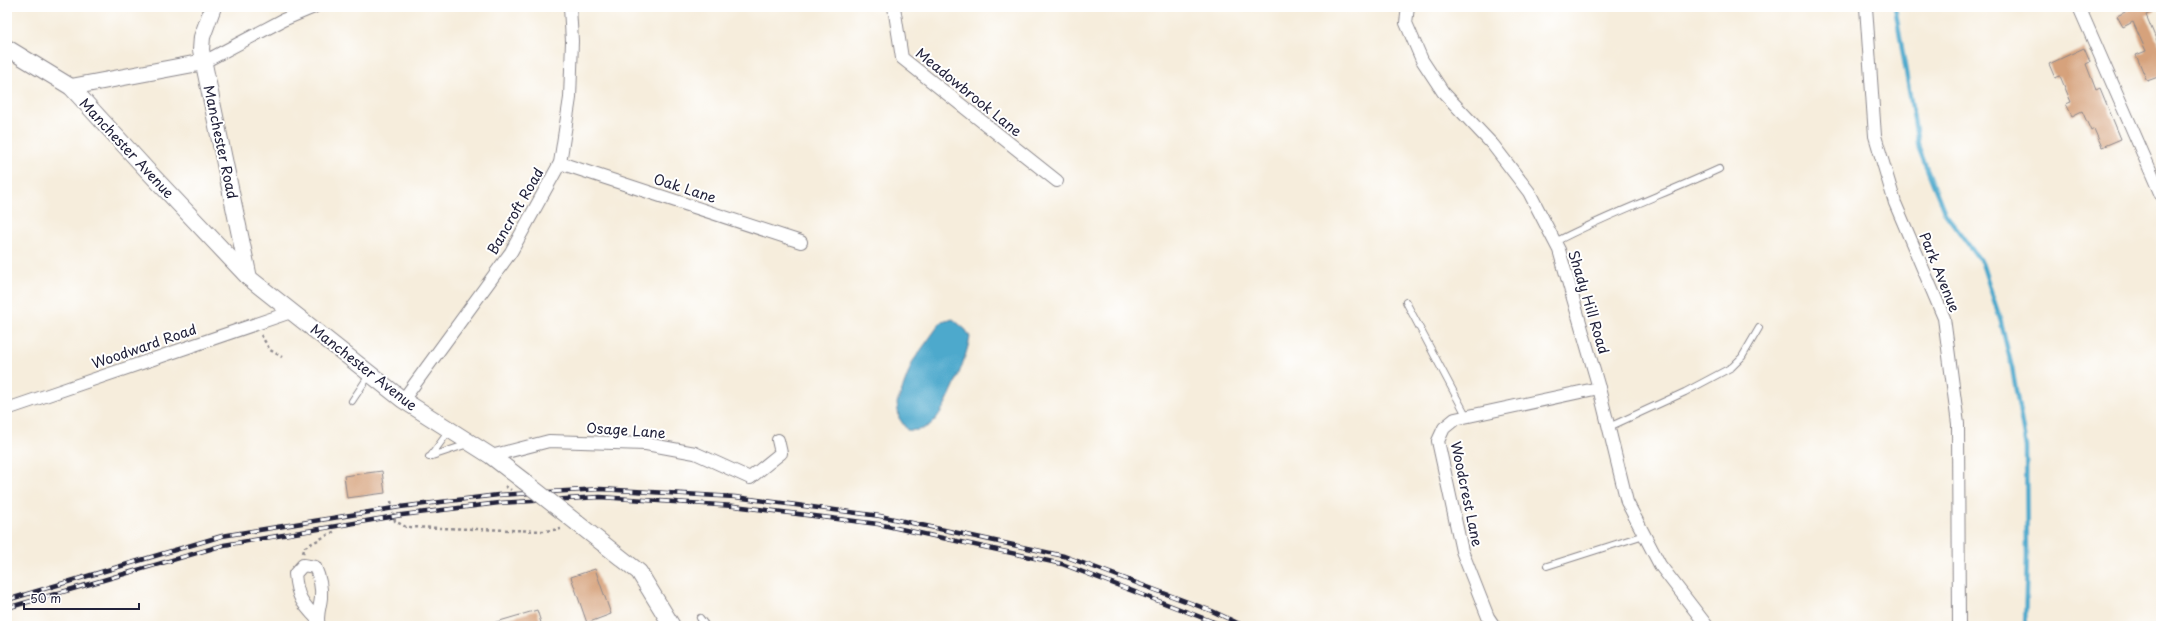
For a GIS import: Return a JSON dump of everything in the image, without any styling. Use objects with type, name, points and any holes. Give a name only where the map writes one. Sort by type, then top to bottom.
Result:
[{"type":"street","name":"Manchester Road","points":[[213,7],[202,37],[201,50],[249,278]]},
{"type":"street","points":[[71,87],[204,62],[283,20],[314,7]]},
{"type":"street","name":"Bancroft Road","points":[[403,400],[511,252],[560,163],[570,98],[572,41],[570,7]]},
{"type":"street","name":"Meadowbrook Lane","points":[[894,7],[902,58],[1057,181]]},
{"type":"street","name":"Shady Hill Road","points":[[1408,7],[1406,23],[1422,60],[1443,92],[1494,145],[1529,192],[1559,250],[1599,388],[1627,502],[1660,565],[1707,626]]},
{"type":"street","name":"Park Avenue","points":[[1866,7],[1875,136],[1895,203],[1944,318],[1958,424],[1959,626]]},
{"type":"street","points":[[2079,7],[2161,195]]},
{"type":"street","name":"Manchester Avenue","points":[[7,48],[71,87],[249,278],[403,400],[472,443],[525,482],[570,526],[639,572],[672,626]]},
{"type":"street","name":"Oak Lane","points":[[560,163],[801,242]]},
{"type":"street","name":"Woodward Road","points":[[7,410],[291,312]]},
{"type":"street","name":"Woodcrest Lane","points":[[1494,626],[1488,617],[1462,551],[1438,441],[1444,428],[1455,419],[1599,388]]},
{"type":"street","name":"Osage Lane","points":[[491,456],[549,441],[646,444],[695,453],[750,478],[781,453],[778,440]]},
{"type":"street","points":[[303,564],[315,567],[321,581],[321,598],[318,622],[302,603],[296,589],[295,574],[303,564]]},
{"type":"lane","points":[[1555,242],[1591,223],[1673,191],[1719,169]]},
{"type":"lane","points":[[1406,302],[1467,416]]},
{"type":"lane","points":[[1609,427],[1685,392],[1732,367],[1742,357],[1759,328]]},
{"type":"lane","points":[[352,401],[370,374]]},
{"type":"lane","points":[[450,429],[429,457],[472,443]]},
{"type":"lane","points":[[1547,566],[1644,535]]},
{"type":"lane","points":[[700,618],[706,626]]},
{"type":"path","points":[[255,324],[270,350],[282,358]]},
{"type":"path","points":[[391,501],[395,521],[406,527],[544,531],[570,526]]},
{"type":"path","points":[[303,564],[301,557],[305,547],[335,531]]},
{"type":"water","points":[[953,319],[966,330],[970,337],[965,357],[955,384],[937,418],[931,424],[919,430],[907,430],[899,418],[897,403],[913,361],[941,322]]},
{"type":"building","points":[[2135,7],[2161,7],[2146,15],[2161,51],[2161,76],[2147,81],[2136,55],[2146,51],[2133,22],[2123,27],[2117,16]]},
{"type":"building","points":[[2084,48],[2090,62],[2086,64],[2096,90],[2100,88],[2121,139],[2102,147],[2094,129],[2091,131],[2082,111],[2072,116],[2066,104],[2071,102],[2060,76],[2055,78],[2049,64]]},
{"type":"building","points":[[382,471],[385,493],[347,498],[344,476]]},
{"type":"building","points":[[595,569],[611,614],[587,623],[571,577]]},
{"type":"building","points":[[537,610],[542,626],[494,626],[493,623]]},
{"type":"waterway","points":[[1895,7],[1919,149],[1945,213],[1982,263],[2001,322],[2012,368],[2026,447],[2027,556],[2025,626]]},
{"type":"railway","points":[[7,600],[222,536],[400,507],[498,495],[600,489],[735,497],[880,516],[1064,556],[1212,611],[1244,626]]},
{"type":"railway","points":[[7,608],[224,545],[402,515],[499,503],[600,497],[734,506],[878,524],[1062,564],[1224,626]]}]
